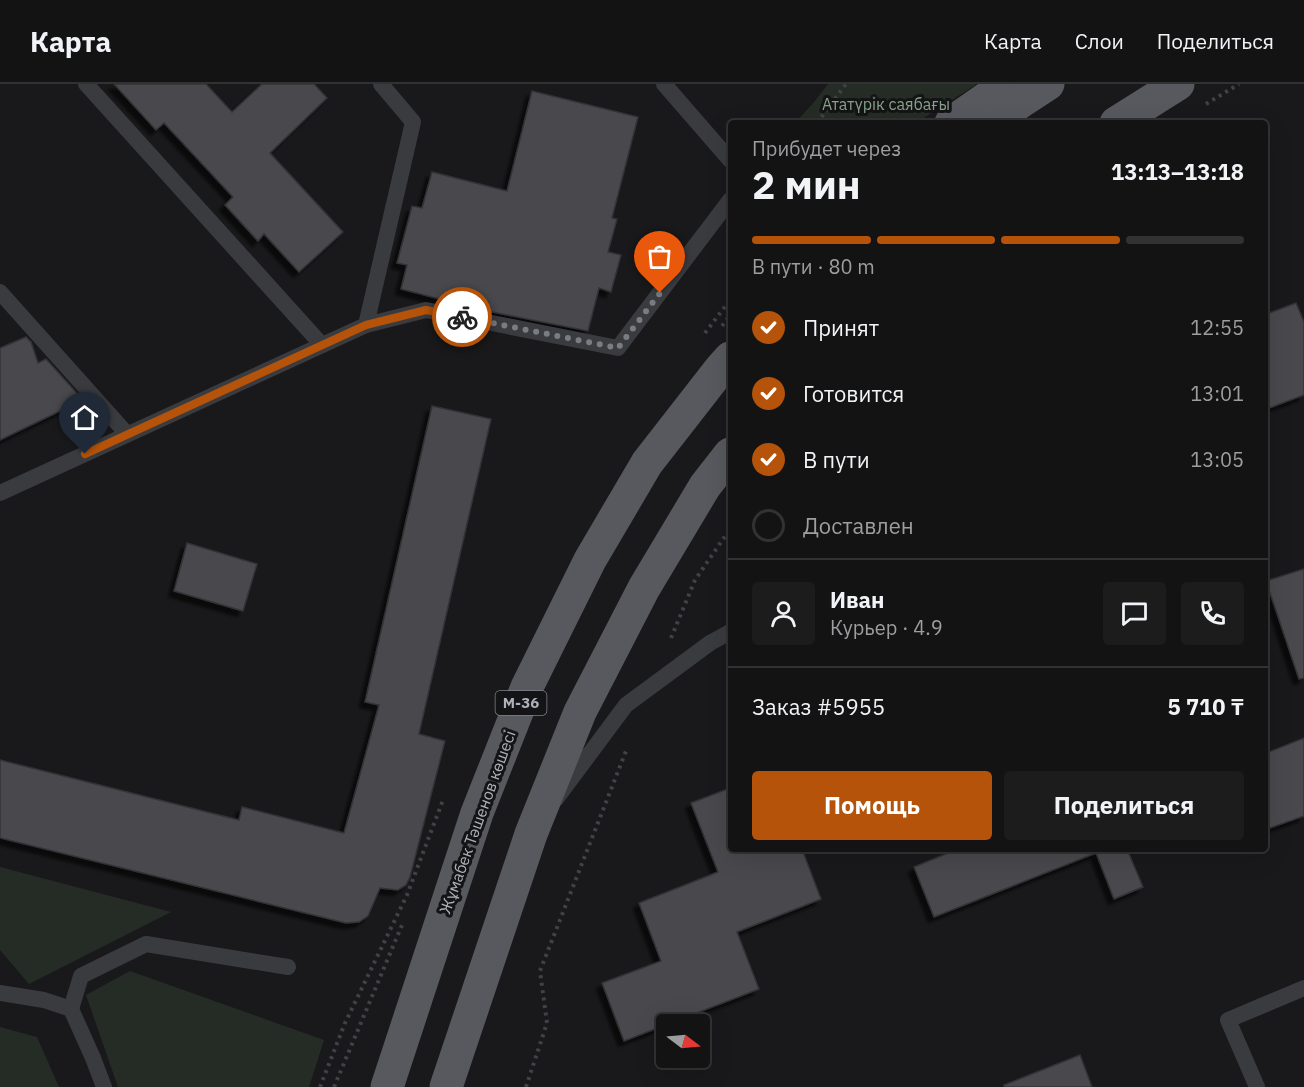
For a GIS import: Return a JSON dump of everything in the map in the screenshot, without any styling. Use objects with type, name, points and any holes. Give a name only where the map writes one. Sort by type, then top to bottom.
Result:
[{"type":"main road","points":[[955,120],[1007,84]]},
{"type":"main road","points":[[996,120],[1048,84]]},
{"type":"main road","points":[[1121,120],[1178,84]]},
{"type":"main road","name":"Жұмабек Тәшенов көшесі","points":[[387,1087],[477,813],[527,687],[590,560],[647,463],[728,360]]},
{"type":"main road","points":[[446,1087],[531,834],[580,712],[644,588],[705,486],[728,457]]},
{"type":"lane","points":[[86,84],[322,345]]},
{"type":"lane","points":[[366,325],[413,122],[381,84]]},
{"type":"lane","points":[[664,84],[728,158]]},
{"type":"lane","points":[[0,493],[366,325],[426,310],[618,348],[728,203]]},
{"type":"lane","points":[[0,292],[127,434]]},
{"type":"lane","points":[[531,834],[626,705],[710,643],[728,633]]},
{"type":"lane","points":[[104,1087],[71,1009],[81,976],[146,944],[288,967]]},
{"type":"lane","points":[[1257,1087],[1228,1020],[1304,988]]},
{"type":"lane","points":[[0,993],[44,1000],[71,1009]]},
{"type":"path","points":[[819,120],[846,84]]},
{"type":"path","points":[[651,687],[695,580],[728,532]]},
{"type":"path","points":[[526,1087],[547,1023],[540,970],[629,741]]},
{"type":"green space","name":"Ататүрік саябағы","points":[[828,84],[977,84],[921,120],[798,120]]},
{"type":"green space","points":[[0,867],[171,912],[29,984],[0,950]]},
{"type":"green space","points":[[130,971],[324,1040],[309,1087],[118,1087],[86,995]]},
{"type":"green space","points":[[0,1027],[37,1037],[59,1087],[0,1087]]},
{"type":"building","points":[[114,84],[206,84],[232,112],[262,84],[314,84],[327,98],[270,153],[343,232],[299,272],[264,234],[258,241],[225,205],[233,197],[164,123],[156,130]]},
{"type":"building","points":[[532,91],[638,117],[612,218],[617,219],[608,252],[621,255],[611,292],[599,288],[588,331],[482,310],[401,289],[407,265],[397,263],[412,206],[422,208],[432,172],[507,191]]},
{"type":"building","points":[[1296,303],[1304,322],[1304,395],[1268,408],[1268,314]]},
{"type":"building","points":[[26,337],[31,342],[38,363],[46,359],[83,400],[0,440],[0,348]]},
{"type":"building","points":[[432,406],[491,419],[419,734],[445,741],[406,885],[398,890],[380,888],[368,916],[359,922],[346,923],[0,838],[0,760],[239,820],[242,807],[344,833],[379,705],[365,702]]},
{"type":"building","points":[[187,543],[257,564],[243,611],[174,591]]},
{"type":"building","points":[[1304,569],[1304,678],[1299,679],[1268,587],[1268,580]]},
{"type":"building","points":[[1304,738],[1304,816],[1268,829],[1268,752]]},
{"type":"building","points":[[728,789],[728,852],[803,852],[821,899],[737,932],[759,989],[694,1014],[656,1014],[656,1029],[624,1041],[602,983],[661,961],[639,903],[718,872],[691,803]]},
{"type":"building","points":[[951,852],[1128,852],[1143,887],[1114,899],[1096,853],[934,917],[914,867]]},
{"type":"building","points":[[1080,1055],[1092,1087],[1004,1087],[1004,1085]]},
{"type":"way so far","points":[[462,317],[618,348],[660,293]]},
{"type":"route","points":[[85,454],[366,325],[426,310],[462,317]]}]
